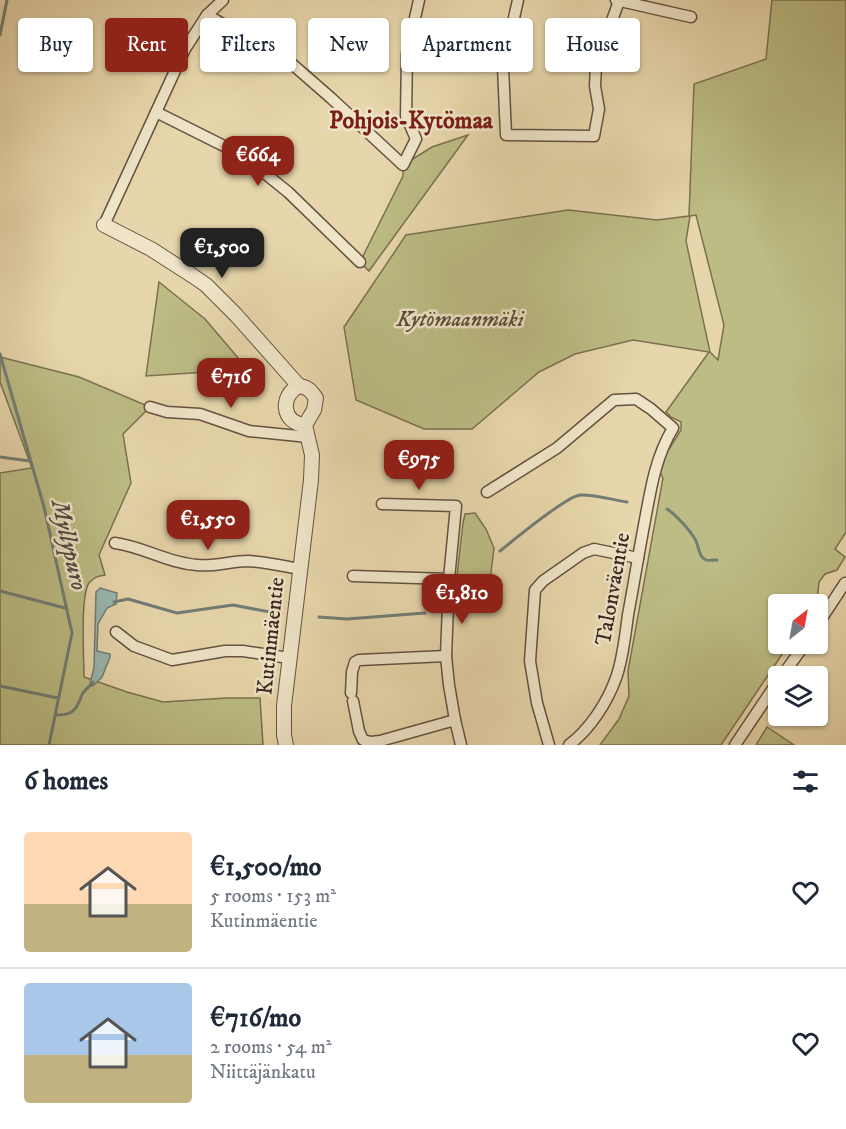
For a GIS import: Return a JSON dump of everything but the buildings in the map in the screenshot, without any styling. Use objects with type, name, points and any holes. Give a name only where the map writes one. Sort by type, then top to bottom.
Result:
[{"type":"street","points":[[104,225],[184,49],[207,15],[223,0]]},
{"type":"street","points":[[207,15],[292,64],[403,165],[416,139],[406,116],[407,54],[419,0]]},
{"type":"street","points":[[518,0],[503,67],[506,135],[594,136],[599,109],[595,86],[596,65],[618,0],[691,17]]},
{"type":"street","points":[[156,111],[242,155],[288,192],[360,262]]},
{"type":"street","name":"Kutinmäentie","points":[[104,225],[151,249],[206,285],[299,386],[306,387],[316,398],[307,431],[312,454],[311,480],[284,706],[286,745]]},
{"type":"street","points":[[299,386],[294,388],[285,404],[287,414],[307,431]]},
{"type":"street","name":"Talonväentie","points":[[487,492],[557,448],[614,400],[636,399],[673,428],[661,450],[656,466],[617,677],[607,700],[597,715],[569,745]]},
{"type":"street","points":[[150,407],[167,412],[200,414],[249,431],[307,431]]},
{"type":"street","points":[[382,504],[456,507],[449,579],[446,656],[454,720],[461,745]]},
{"type":"street","points":[[116,543],[131,545],[170,561],[197,566],[248,561],[300,569]]},
{"type":"street","points":[[549,745],[537,703],[530,660],[535,590],[543,581],[590,550],[638,558]]},
{"type":"street","points":[[353,576],[449,579]]},
{"type":"street","points":[[828,609],[845,583]]},
{"type":"street","points":[[116,632],[134,646],[172,660],[225,651],[243,651],[289,658]]},
{"type":"street","points":[[446,656],[359,660],[355,662],[352,672],[352,698],[359,731],[363,740],[371,742],[454,720]]},
{"type":"street","points":[[735,745],[768,696]]},
{"type":"green space","name":"Kytömaanmäki","points":[[772,0],[846,0],[846,532],[835,549],[845,557],[837,570],[825,574],[819,582],[818,594],[768,594],[768,654],[782,654],[774,666],[768,666],[768,675],[721,745],[600,745],[619,719],[629,696],[628,671],[663,478],[660,472],[666,454],[681,430],[681,422],[666,412],[709,352],[633,340],[575,354],[539,372],[472,429],[424,429],[356,400],[344,327],[406,235],[568,210],[657,220],[689,216],[694,84],[766,59]],"holes":[[[696,215],[724,325],[718,360],[710,352],[686,241],[690,216]]]},
{"type":"green space","points":[[468,135],[369,271],[360,262],[403,176],[403,165],[432,147]]},
{"type":"green space","points":[[159,282],[205,319],[255,378],[245,383],[207,372],[146,376]]},
{"type":"green space","points":[[0,357],[79,377],[150,407],[123,434],[131,483],[99,555],[105,575],[93,579],[86,590],[83,613],[84,677],[163,702],[260,698],[263,745],[0,745],[0,473],[32,468],[0,382]]},
{"type":"green space","points":[[475,513],[486,529],[494,548],[490,581],[457,576],[465,514]]},
{"type":"green space","points":[[767,727],[794,745],[756,745]]},
{"type":"water","points":[[100,588],[117,593],[116,604],[107,608],[98,624],[97,651],[110,654],[110,657],[102,677],[93,686],[90,683],[94,668],[96,592]]},
{"type":"waterway","name":"Myllypuro","points":[[0,35],[7,0]]},
{"type":"waterway","name":"Myllypuro","points":[[0,354],[44,507],[72,633],[49,745]]},
{"type":"waterway","points":[[0,457],[30,461]]},
{"type":"waterway","points":[[500,551],[540,519],[573,497],[591,495],[627,502]]},
{"type":"waterway","points":[[667,509],[692,535],[703,558],[717,560]]},
{"type":"waterway","points":[[0,591],[65,608]]},
{"type":"waterway","points":[[114,602],[128,599],[177,613],[233,605],[270,612]]},
{"type":"waterway","points":[[319,617],[347,619],[425,613]]},
{"type":"waterway","points":[[55,715],[72,711],[82,694],[93,682]]},
{"type":"waterway","points":[[0,686],[58,698]]},
{"type":"district","name":"Pohjois-Kytömaa","points":[[411,121]]}]
